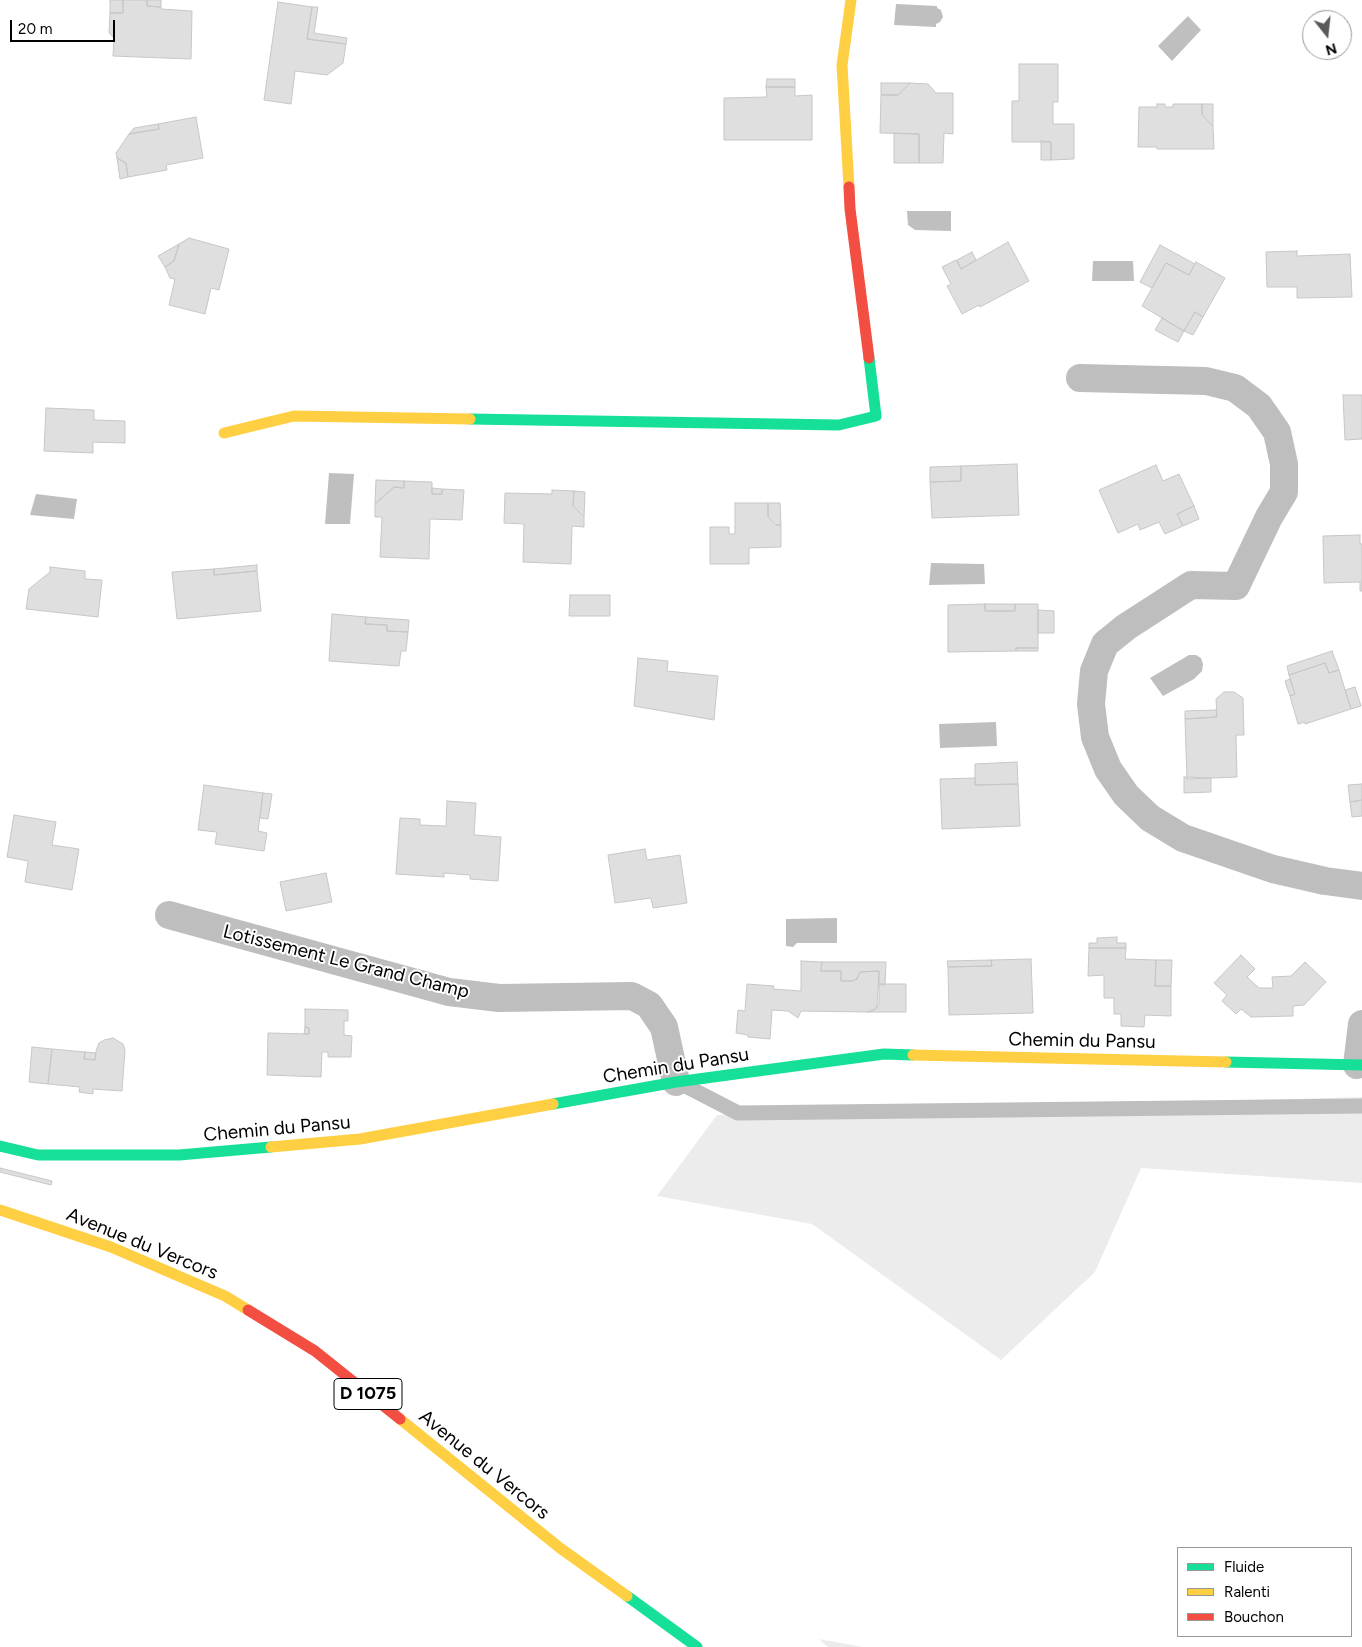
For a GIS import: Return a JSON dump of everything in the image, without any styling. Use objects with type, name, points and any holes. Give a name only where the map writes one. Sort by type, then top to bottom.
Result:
[{"type":"street","points":[[224,432],[294,416],[839,426],[876,416],[850,209],[842,65],[851,0]]},
{"type":"street","points":[[1080,378],[1206,381],[1235,388],[1259,406],[1277,432],[1284,464],[1284,492],[1269,517],[1236,586],[1190,585],[1126,627],[1105,644],[1094,671],[1091,704],[1095,737],[1108,769],[1126,795],[1150,818],[1183,838],[1273,869],[1325,881],[1362,886]]},
{"type":"street","name":"Lotissement Le Grand Champ","points":[[168,915],[449,992],[499,998],[632,996],[649,1005],[664,1027],[676,1082]]},
{"type":"street","points":[[1360,1065],[1362,1024]]},
{"type":"street","name":"Chemin du Pansu","points":[[0,1146],[38,1155],[179,1155],[360,1139],[676,1082],[884,1054],[1360,1065]]},
{"type":"street","name":"Avenue du Vercors","points":[[0,1210],[111,1247],[216,1292],[307,1346],[560,1548],[696,1647]]},
{"type":"lane","points":[[676,1082],[738,1113],[1362,1106]]},
{"type":"shaded area","points":[[896,4],[937,6],[941,10],[943,17],[936,24],[936,27],[894,25]]},
{"type":"shaded area","points":[[1188,16],[1201,30],[1172,61],[1158,46]]},
{"type":"shaded area","points":[[907,211],[951,211],[951,231],[915,230],[908,225]]},
{"type":"shaded area","points":[[1093,261],[1133,261],[1134,281],[1092,281]]},
{"type":"shaded area","points":[[329,473],[354,474],[350,524],[325,524]]},
{"type":"shaded area","points":[[36,494],[77,499],[74,519],[30,515]]},
{"type":"shaded area","points":[[931,563],[984,564],[985,584],[929,585]]},
{"type":"shaded area","points":[[1189,655],[1196,655],[1201,658],[1203,664],[1202,671],[1194,679],[1163,696],[1150,678]]},
{"type":"shaded area","points":[[996,722],[997,746],[940,748],[939,724]]},
{"type":"shaded area","points":[[837,918],[837,943],[797,943],[793,947],[786,946],[786,919]]},
{"type":"shaded area","points":[[1362,1097],[1362,1183],[1141,1168],[1095,1272],[1001,1360],[812,1224],[657,1196],[717,1115]]},
{"type":"shaded area","points":[[819,1639],[863,1647],[828,1647]]},
{"type":"building","points":[[110,0],[123,0],[123,13],[110,13]]},
{"type":"building","points":[[123,0],[147,0],[147,6],[192,11],[191,59],[113,56],[114,38],[109,33],[110,13],[123,13]]},
{"type":"building","points":[[147,0],[161,0],[161,7],[147,6]]},
{"type":"building","points":[[278,2],[312,7],[307,39],[346,44],[343,63],[327,75],[295,71],[291,104],[264,100]]},
{"type":"building","points":[[312,7],[318,7],[314,33],[347,38],[346,44],[307,39]]},
{"type":"building","points":[[1019,64],[1058,64],[1058,102],[1053,102],[1053,124],[1074,124],[1074,159],[1051,160],[1051,142],[1012,142],[1012,101],[1019,101]]},
{"type":"building","points":[[767,79],[795,79],[795,87],[766,87]]},
{"type":"building","points":[[881,83],[910,83],[898,95],[881,95]]},
{"type":"building","points":[[910,83],[928,84],[936,93],[953,93],[953,134],[944,133],[943,163],[919,163],[919,134],[880,133],[881,95],[898,95]]},
{"type":"building","points":[[766,87],[795,87],[795,96],[812,95],[812,140],[724,140],[724,98],[767,97]]},
{"type":"building","points":[[1157,104],[1173,107],[1173,104],[1202,104],[1202,115],[1213,126],[1214,149],[1138,147],[1139,107],[1157,107]]},
{"type":"building","points":[[1202,104],[1213,104],[1213,126],[1202,115]]},
{"type":"building","points":[[196,117],[203,158],[166,165],[167,170],[128,177],[126,163],[117,158],[116,153],[129,134],[159,129],[158,124]]},
{"type":"building","points":[[158,124],[159,129],[129,134],[134,128]]},
{"type":"building","points":[[894,133],[919,134],[919,163],[894,163]]},
{"type":"building","points":[[1041,141],[1051,142],[1051,160],[1041,160]]},
{"type":"building","points":[[117,158],[126,163],[128,177],[120,179]]},
{"type":"building","points":[[189,238],[229,249],[219,290],[211,288],[205,314],[169,305],[175,279],[170,278],[165,267],[174,261],[179,244]]},
{"type":"building","points":[[1008,242],[1029,281],[980,307],[979,305],[962,314],[947,286],[951,284],[942,267],[956,260],[961,269]]},
{"type":"building","points":[[179,244],[174,261],[165,267],[158,256]]},
{"type":"building","points":[[1160,245],[1195,264],[1189,275],[1166,263],[1152,288],[1140,282]]},
{"type":"building","points":[[1297,251],[1297,256],[1350,254],[1352,297],[1297,298],[1297,287],[1267,287],[1266,252]]},
{"type":"building","points":[[972,252],[976,260],[961,269],[957,260]]},
{"type":"building","points":[[1196,262],[1225,278],[1203,317],[1195,312],[1184,331],[1142,306],[1166,263],[1189,275]]},
{"type":"building","points":[[1195,312],[1203,317],[1193,335],[1184,331]]},
{"type":"building","points":[[1162,318],[1184,331],[1178,342],[1155,330]]},
{"type":"building","points":[[1343,395],[1362,395],[1362,439],[1345,440]]},
{"type":"building","points":[[46,408],[94,410],[94,420],[125,421],[125,443],[93,442],[93,453],[44,451]]},
{"type":"building","points":[[1017,464],[1019,515],[932,518],[930,482],[961,481],[961,466]]},
{"type":"building","points":[[1156,465],[1163,481],[1179,474],[1194,506],[1177,514],[1183,526],[1165,534],[1159,522],[1140,530],[1138,524],[1118,533],[1099,490]]},
{"type":"building","points":[[961,466],[961,481],[930,482],[930,467]]},
{"type":"building","points":[[376,480],[404,481],[404,488],[394,487],[375,504]]},
{"type":"building","points":[[404,481],[432,482],[432,494],[442,494],[442,489],[464,490],[462,520],[430,519],[429,559],[380,557],[382,517],[375,517],[375,504],[394,487],[404,488]]},
{"type":"building","points":[[432,488],[442,489],[442,494],[432,494]]},
{"type":"building","points":[[552,490],[574,491],[573,506],[584,517],[584,527],[572,526],[571,564],[523,562],[524,524],[504,523],[505,493],[552,494]]},
{"type":"building","points":[[574,491],[585,492],[584,517],[573,506]]},
{"type":"building","points":[[735,503],[768,503],[768,517],[776,525],[781,525],[781,547],[749,548],[749,564],[710,564],[710,527],[729,527],[729,534],[735,534]]},
{"type":"building","points":[[768,503],[780,503],[781,525],[776,525],[768,517]]},
{"type":"building","points":[[1194,506],[1199,519],[1183,526],[1177,514]]},
{"type":"building","points":[[1360,535],[1360,544],[1362,544],[1362,591],[1360,591],[1360,582],[1324,583],[1323,536]]},
{"type":"building","points":[[257,565],[257,571],[214,575],[214,569]]},
{"type":"building","points":[[50,567],[85,571],[85,579],[102,580],[98,617],[26,609],[29,589],[50,572]]},
{"type":"building","points":[[214,569],[214,575],[257,571],[261,611],[177,619],[172,572]]},
{"type":"building","points":[[570,595],[610,595],[610,616],[569,616]]},
{"type":"building","points":[[985,604],[985,611],[1015,611],[1015,604],[1038,604],[1038,648],[1016,648],[1016,651],[948,652],[948,605]]},
{"type":"building","points":[[985,604],[1015,604],[1015,611],[985,611]]},
{"type":"building","points":[[1038,610],[1054,611],[1054,633],[1038,633]]},
{"type":"building","points":[[332,614],[366,617],[365,624],[387,625],[387,631],[408,632],[406,651],[401,651],[399,666],[329,661]]},
{"type":"building","points":[[366,617],[409,620],[408,632],[387,631],[387,625],[365,624]]},
{"type":"building","points":[[1016,648],[1038,648],[1038,651],[1016,651]]},
{"type":"building","points":[[1332,651],[1339,670],[1329,673],[1325,663],[1289,675],[1287,666]]},
{"type":"building","points":[[638,658],[668,661],[667,671],[718,676],[714,720],[634,706]]},
{"type":"building","points":[[1325,663],[1329,673],[1339,670],[1351,709],[1305,724],[1305,722],[1298,724],[1290,696],[1295,694],[1289,675]]},
{"type":"building","points":[[1290,679],[1295,694],[1290,696],[1285,681]]},
{"type":"building","points":[[1355,687],[1361,706],[1351,709],[1345,690]]},
{"type":"building","points":[[1224,692],[1234,692],[1243,698],[1244,735],[1236,735],[1237,777],[1187,779],[1185,719],[1217,717],[1216,699]]},
{"type":"building","points":[[1216,710],[1217,717],[1185,719],[1185,711]]},
{"type":"building","points":[[1017,762],[1018,784],[975,785],[975,764]]},
{"type":"building","points":[[1184,777],[1211,778],[1211,792],[1184,793]]},
{"type":"building","points":[[975,778],[975,785],[1018,784],[1020,826],[942,829],[940,779]]},
{"type":"building","points":[[1362,784],[1362,800],[1350,802],[1348,785]]},
{"type":"building","points":[[204,785],[263,793],[258,831],[267,833],[264,851],[215,844],[217,832],[198,830]]},
{"type":"building","points":[[263,793],[272,794],[268,819],[260,818]]},
{"type":"building","points":[[1362,800],[1362,816],[1352,817],[1350,802]]},
{"type":"building","points":[[447,801],[476,803],[474,835],[501,837],[498,881],[470,879],[470,875],[444,873],[444,877],[396,874],[400,818],[420,819],[420,825],[446,826]]},
{"type":"building","points":[[14,815],[56,822],[52,845],[79,849],[72,890],[25,882],[28,861],[7,857]]},
{"type":"building","points":[[645,849],[647,860],[680,855],[687,903],[653,908],[651,898],[615,903],[608,855]]},
{"type":"building","points":[[326,873],[332,902],[286,911],[280,882]]},
{"type":"building","points":[[1117,937],[1117,943],[1126,943],[1126,948],[1089,948],[1089,943],[1097,943],[1097,938]]},
{"type":"building","points":[[1089,948],[1126,948],[1125,959],[1156,960],[1155,986],[1171,986],[1171,1016],[1145,1015],[1144,1027],[1121,1026],[1121,1014],[1114,1014],[1114,998],[1104,998],[1104,975],[1088,976]]},
{"type":"building","points":[[1241,955],[1255,969],[1247,977],[1259,988],[1273,988],[1272,977],[1291,976],[1305,962],[1326,982],[1304,1005],[1293,1006],[1293,1016],[1251,1017],[1241,1009],[1236,1014],[1222,1001],[1227,995],[1214,983]]},
{"type":"building","points":[[1031,959],[1033,1013],[949,1015],[948,967],[992,966],[991,960]]},
{"type":"building","points":[[991,960],[992,966],[948,967],[947,961]]},
{"type":"building","points":[[1156,960],[1172,960],[1171,986],[1155,986]]},
{"type":"building","points":[[801,961],[822,962],[821,971],[841,971],[841,981],[857,979],[860,972],[879,971],[877,1006],[872,1011],[867,1012],[801,1011],[798,1018],[788,1011],[772,1010],[770,1039],[748,1037],[748,1035],[736,1033],[738,1010],[745,1011],[747,984],[774,986],[773,989],[801,991]]},
{"type":"building","points":[[822,962],[886,962],[885,985],[879,984],[879,971],[860,972],[857,979],[841,981],[841,971],[821,971]]},
{"type":"building","points":[[879,984],[906,984],[906,1012],[867,1012],[876,1009],[879,1004]]},
{"type":"building","points":[[305,1009],[348,1010],[348,1021],[344,1021],[344,1035],[352,1036],[351,1057],[328,1057],[328,1052],[322,1052],[321,1077],[267,1075],[268,1033],[309,1034],[309,1028],[305,1027]]},
{"type":"building","points":[[305,1027],[309,1028],[309,1034],[304,1034]]},
{"type":"building","points":[[113,1038],[123,1044],[125,1050],[122,1091],[93,1089],[93,1094],[79,1092],[80,1087],[48,1084],[52,1049],[85,1052],[84,1059],[95,1060],[99,1043]]},
{"type":"building","points":[[32,1047],[52,1049],[48,1084],[29,1082]]},
{"type":"building","points":[[85,1052],[96,1053],[95,1060],[84,1059]]},
{"type":"building","points":[[0,1168],[52,1181],[51,1185],[0,1172]]},
{"type":"traffic: fast","points":[[470,419],[839,425],[876,416],[869,358]]},
{"type":"traffic: fast","points":[[553,1104],[676,1082],[884,1054],[913,1055]]},
{"type":"traffic: fast","points":[[1226,1062],[1362,1065]]},
{"type":"traffic: fast","points":[[0,1146],[38,1155],[179,1155],[271,1147]]},
{"type":"traffic: fast","points":[[627,1596],[697,1647]]},
{"type":"traffic: slow","points":[[849,187],[842,65],[851,0]]},
{"type":"traffic: slow","points":[[224,433],[294,416],[470,419]]},
{"type":"traffic: slow","points":[[913,1055],[1226,1062]]},
{"type":"traffic: slow","points":[[271,1147],[360,1139],[553,1104]]},
{"type":"traffic: slow","points":[[0,1210],[111,1247],[225,1296],[248,1310]]},
{"type":"traffic: slow","points":[[400,1419],[560,1548],[627,1596]]},
{"type":"traffic: jam","points":[[849,187],[850,209],[869,358]]},
{"type":"traffic: jam","points":[[248,1310],[315,1351],[400,1419]]}]
